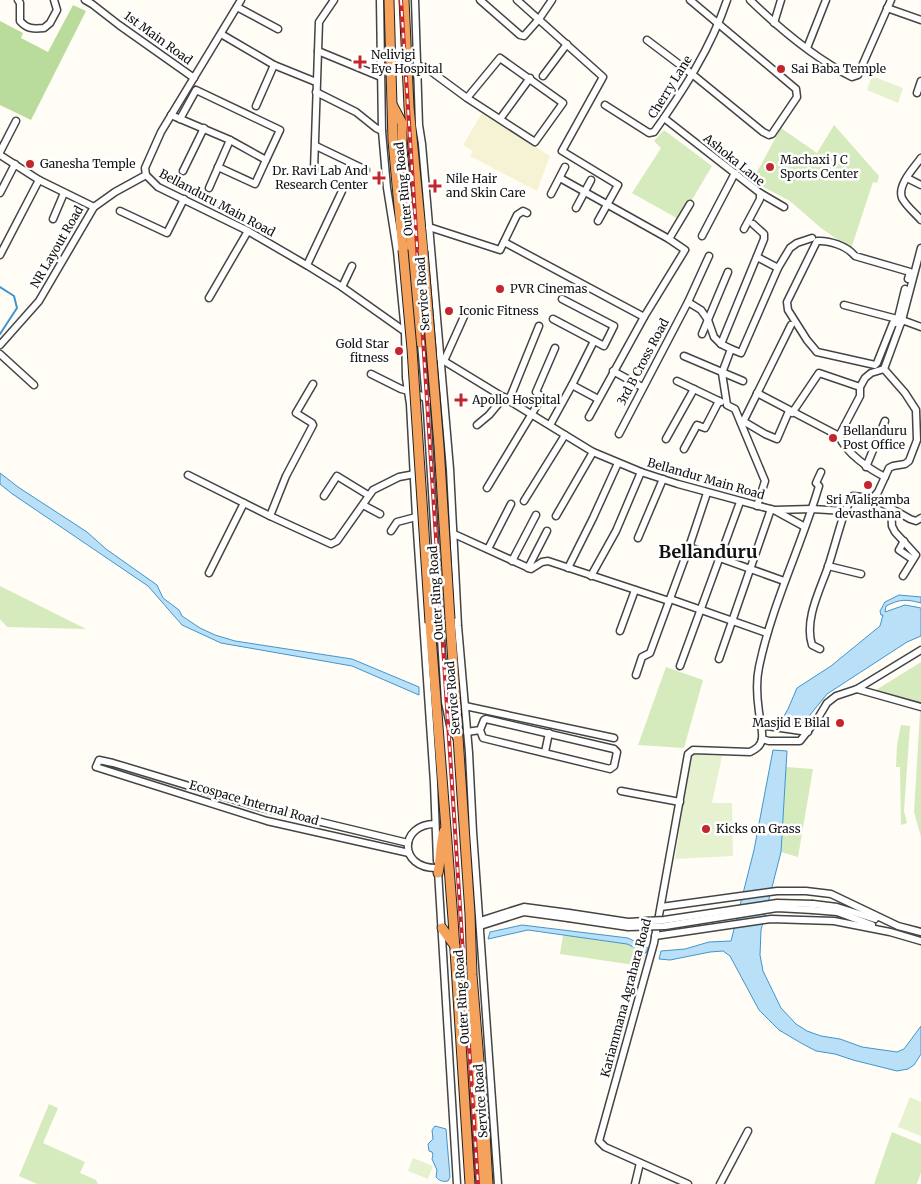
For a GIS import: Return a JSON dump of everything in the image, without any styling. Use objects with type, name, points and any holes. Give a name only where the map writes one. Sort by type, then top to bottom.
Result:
[{"type":"highway","name":"Outer Ring Road","points":[[389,0],[386,48],[412,349],[430,623],[438,783],[446,824],[470,1184]]},
{"type":"highway","name":"Outer Ring Road","points":[[404,0],[434,374],[459,741],[470,854],[471,955],[486,1134],[488,1184]]},
{"type":"highway","points":[[392,104],[402,123],[402,149],[421,343]]},
{"type":"highway","points":[[438,870],[441,862],[442,839],[446,824]]},
{"type":"highway","points":[[442,928],[455,946]]},
{"type":"highway","points":[[471,955],[466,978],[482,1184]]},
{"type":"street","points":[[18,0],[20,2],[20,21],[31,29],[44,28],[50,23],[57,10],[54,0]]},
{"type":"street","name":"1st Main Road","points":[[85,0],[194,78]]},
{"type":"street","name":"Bellanduru Main Road","points":[[241,0],[171,115],[149,156],[145,168],[146,175],[158,187],[248,231],[307,265],[342,287],[421,343]]},
{"type":"street","points":[[314,170],[319,22],[334,0]]},
{"type":"street","points":[[380,0],[386,48],[381,77],[382,131],[387,188],[397,251],[405,332],[407,391],[410,404],[415,474],[416,517],[438,783],[435,824],[457,1184]]},
{"type":"street","name":"Service Road","points":[[415,0],[418,66],[414,120],[429,227],[442,359],[454,534],[458,626],[467,732],[470,854],[480,924],[498,1184]]},
{"type":"street","points":[[480,0],[522,36],[539,19],[552,0]]},
{"type":"street","points":[[517,0],[603,77],[562,152],[618,185],[598,221]]},
{"type":"street","points":[[647,40],[769,135],[797,97],[798,92],[690,0]]},
{"type":"street","name":"Cherry Lane","points":[[606,105],[649,133],[654,132],[692,74],[719,25],[727,0]]},
{"type":"street","points":[[750,0],[774,23],[807,48],[851,77],[858,75],[891,0]]},
{"type":"street","points":[[774,23],[781,0]]},
{"type":"street","points":[[807,48],[826,0]]},
{"type":"street","points":[[237,7],[278,29]]},
{"type":"street","points":[[886,8],[921,20]]},
{"type":"street","points":[[221,34],[274,65],[316,82]]},
{"type":"street","points":[[543,76],[567,44]]},
{"type":"street","points":[[318,51],[381,77]]},
{"type":"street","points":[[418,66],[426,68],[467,98],[535,142],[563,103],[500,58],[467,98]]},
{"type":"street","points":[[256,106],[274,65]]},
{"type":"street","points":[[500,119],[530,78]]},
{"type":"street","points":[[917,93],[921,80]]},
{"type":"street","points":[[180,119],[196,90],[280,130],[255,184],[218,167]]},
{"type":"street","points":[[316,92],[356,112],[382,131]]},
{"type":"street","points":[[171,115],[230,140],[266,160]]},
{"type":"street","name":"Ashoka Lane","points":[[664,118],[760,192],[760,199],[744,229]]},
{"type":"street","points":[[16,121],[0,154],[39,180],[94,207]]},
{"type":"street","points":[[183,171],[204,128]]},
{"type":"street","points":[[209,188],[230,140]]},
{"type":"street","points":[[316,146],[366,170]]},
{"type":"street","points":[[921,158],[907,178],[902,187],[901,194],[903,200],[921,220]]},
{"type":"street","points":[[0,193],[15,164]]},
{"type":"street","points":[[551,194],[565,168]]},
{"type":"street","points":[[702,236],[735,173]]},
{"type":"street","name":"NR Layout Road","points":[[0,345],[39,301],[94,207],[115,192],[146,175]]},
{"type":"street","points":[[560,178],[669,239],[685,250],[644,317],[589,417]]},
{"type":"street","points":[[907,178],[921,185]]},
{"type":"street","points":[[0,254],[39,180]]},
{"type":"street","points":[[576,208],[591,180]]},
{"type":"street","points":[[307,265],[342,191]]},
{"type":"street","points":[[760,192],[784,207]]},
{"type":"street","points":[[53,219],[64,193]]},
{"type":"street","points":[[120,211],[167,233],[184,200]]},
{"type":"street","points":[[669,239],[690,204]]},
{"type":"street","points":[[429,227],[500,250],[517,215],[523,211],[527,213]]},
{"type":"street","points":[[721,344],[764,239],[764,234],[753,224]]},
{"type":"street","points":[[209,298],[248,231]]},
{"type":"street","points":[[688,302],[701,310],[708,320],[714,338],[721,344],[742,353],[778,268],[790,248],[797,243],[812,238]]},
{"type":"street","points":[[825,241],[851,251],[855,256],[910,272],[899,321],[893,322],[878,363],[875,365],[820,353],[814,349],[788,310],[787,302],[817,242],[825,241]]},
{"type":"street","points":[[504,242],[644,317]]},
{"type":"street","points":[[884,369],[921,248]]},
{"type":"street","name":"3rd B Cross Road","points":[[619,434],[688,302],[709,256]]},
{"type":"street","points":[[757,257],[778,268]]},
{"type":"street","points":[[342,287],[352,266]]},
{"type":"street","points":[[702,334],[728,272]]},
{"type":"street","points":[[552,319],[604,346],[614,326],[562,299]]},
{"type":"street","points":[[844,305],[921,328]]},
{"type":"street","points":[[442,359],[466,312]]},
{"type":"street","points":[[742,422],[790,324]]},
{"type":"street","points":[[477,426],[506,398],[539,326]]},
{"type":"street","points":[[550,425],[594,341]]},
{"type":"street","points":[[421,343],[445,702],[450,725],[459,741]]},
{"type":"street","name":"Bellandur Main Road","points":[[421,343],[442,359],[593,452],[641,472],[773,510],[805,527]]},
{"type":"street","points":[[487,488],[542,397],[536,392],[555,348]]},
{"type":"street","points":[[727,405],[722,373],[731,349]]},
{"type":"street","points":[[0,354],[34,385]]},
{"type":"street","points":[[684,356],[743,381]]},
{"type":"street","points":[[838,436],[860,396],[860,387],[865,378],[871,373],[884,369]]},
{"type":"street","points":[[873,498],[889,468],[905,464],[909,461],[919,441],[919,411],[884,369]]},
{"type":"street","points":[[613,371],[642,387]]},
{"type":"street","points":[[742,422],[777,439],[791,412],[819,373],[860,387]]},
{"type":"street","points":[[372,374],[407,391],[416,393],[445,409]]},
{"type":"street","points":[[677,381],[735,409],[765,481],[757,506]]},
{"type":"street","points":[[270,516],[286,476],[313,425],[296,413],[313,384]]},
{"type":"street","points":[[572,386],[598,398]]},
{"type":"street","points":[[666,439],[694,389]]},
{"type":"street","points":[[757,393],[838,436],[842,443],[866,467],[885,477]]},
{"type":"street","points":[[684,449],[697,425],[705,428],[719,401]]},
{"type":"street","points":[[866,467],[885,421]]},
{"type":"street","points":[[524,500],[565,435]]},
{"type":"street","points":[[556,516],[593,452]]},
{"type":"street","points":[[568,568],[618,463]]},
{"type":"street","points":[[592,576],[616,531],[641,472]]},
{"type":"street","points":[[820,472],[816,483],[819,486],[784,580],[767,633],[759,669],[758,710],[764,726],[765,740],[800,741],[827,703],[836,696],[857,689],[921,650]]},
{"type":"street","points":[[188,475],[314,538],[334,544],[373,490],[400,477],[415,474]]},
{"type":"street","points":[[324,496],[337,476],[368,495]]},
{"type":"street","points":[[638,538],[663,479]]},
{"type":"street","points":[[636,674],[642,657],[650,653],[707,492]]},
{"type":"street","points":[[820,649],[812,645],[810,638],[811,622],[818,593],[845,511],[853,496],[873,498],[916,521],[921,518]]},
{"type":"street","points":[[680,666],[740,502]]},
{"type":"street","points":[[209,573],[244,503]]},
{"type":"street","points":[[363,504],[380,514]]},
{"type":"street","points":[[488,549],[511,504]]},
{"type":"street","points":[[720,659],[773,510],[812,508],[845,511]]},
{"type":"street","points":[[890,508],[892,526],[895,532],[916,555],[903,576]]},
{"type":"street","points":[[512,560],[536,515]]},
{"type":"street","points":[[391,531],[397,522],[416,517]]},
{"type":"street","points":[[528,568],[546,531]]},
{"type":"street","points":[[454,534],[528,568],[534,569],[542,562],[548,561],[733,620],[767,633]]},
{"type":"street","points":[[689,547],[784,580]]},
{"type":"street","points":[[828,566],[861,574]]},
{"type":"street","points":[[620,631],[635,590]]},
{"type":"street","points":[[857,689],[921,707]]},
{"type":"street","points":[[465,706],[614,738]]},
{"type":"street","points":[[486,719],[549,733],[614,749],[617,752],[614,766],[610,769],[483,738],[480,730],[486,719]]},
{"type":"street","points":[[764,726],[808,732]]},
{"type":"street","points":[[467,732],[480,730]]},
{"type":"street","points":[[545,752],[549,733]]},
{"type":"street","name":"Kariammana Agrahara Road","points":[[688,1184],[605,1147],[599,1141],[650,960],[688,754],[693,750],[750,752],[758,748],[765,740]]},
{"type":"street","points":[[110,770],[113,763]]},
{"type":"street","name":"Ecospace Internal Road","points":[[408,843],[255,806],[113,763],[98,764],[185,796],[252,816],[408,853],[417,863],[438,870]]},
{"type":"street","points":[[130,777],[133,769]]},
{"type":"street","points":[[185,796],[188,786]]},
{"type":"street","points":[[621,791],[680,802]]},
{"type":"street","points":[[252,816],[255,806]]},
{"type":"street","points":[[408,853],[408,843],[415,831],[427,825],[435,824]]},
{"type":"street","points":[[661,907],[777,891],[806,891],[831,894],[898,926]]},
{"type":"street","points":[[813,907],[837,912],[890,932],[921,941]]},
{"type":"street","points":[[480,924],[524,912],[569,915],[628,927],[665,926],[777,908],[838,907],[921,932]]},
{"type":"street","points":[[654,939],[771,919],[834,921],[890,932]]},
{"type":"street","points":[[720,1184],[748,1131]]},
{"type":"street","points":[[635,1184],[640,1163]]},
{"type":"shaded area","points":[[482,113],[550,156],[537,191],[470,156],[473,151],[463,145]]},
{"type":"green space","points":[[73,5],[86,11],[31,120],[0,105],[0,21],[23,33],[21,38],[48,52]]},
{"type":"green space","points":[[872,76],[903,88],[898,103],[867,90]]},
{"type":"green space","points":[[834,125],[879,176],[877,183],[873,182],[851,249],[821,228],[790,201],[752,181],[781,128],[817,153]]},
{"type":"green space","points":[[664,130],[712,166],[680,220],[632,193],[661,148],[654,141]]},
{"type":"green space","points":[[0,586],[86,629],[7,627],[0,619]]},
{"type":"green space","points":[[921,662],[921,703],[876,690]]},
{"type":"green space","points":[[666,667],[703,680],[684,748],[638,745]]},
{"type":"green space","points":[[921,712],[921,837],[914,812]]},
{"type":"green space","points":[[901,725],[910,726],[904,811],[907,823],[901,825],[900,767],[896,767],[897,745]]},
{"type":"green space","name":"Kicks on Grass","points":[[691,754],[722,756],[712,803],[732,803],[733,856],[675,859]]},
{"type":"green space","points":[[786,767],[813,769],[798,857],[781,852]]},
{"type":"green space","points":[[563,935],[627,944],[646,953],[641,966],[560,954]]},
{"type":"green space","points":[[910,1097],[921,1102],[921,1136],[898,1127]]},
{"type":"green space","points":[[49,1104],[58,1108],[43,1143],[85,1162],[80,1173],[96,1180],[98,1184],[37,1184],[19,1176]]},
{"type":"green space","points":[[892,1132],[921,1144],[921,1173],[917,1184],[874,1184]]},
{"type":"green space","points":[[413,1158],[433,1166],[428,1179],[408,1171]]},
{"type":"water","points":[[0,473],[87,532],[106,549],[157,585],[163,598],[179,610],[182,616],[200,628],[235,641],[352,659],[419,687],[419,695],[352,666],[221,643],[182,625],[148,586],[0,484]]},
{"type":"water","points":[[899,595],[921,597],[921,603],[907,600],[895,602],[886,606],[885,612],[905,605],[921,608],[921,636],[907,642],[827,694],[801,726],[780,723],[797,688],[831,666],[880,626],[883,615],[881,615],[880,611],[885,602]]},
{"type":"water","points":[[773,750],[787,751],[781,852],[761,930],[760,955],[763,971],[781,1008],[796,1024],[807,1031],[821,1036],[840,1039],[862,1047],[897,1052],[904,1049],[921,1026],[921,1054],[914,1065],[908,1069],[897,1071],[835,1054],[816,1051],[779,1030],[759,1010],[730,956],[723,951],[670,960],[659,959],[661,951],[685,949],[709,942],[731,941],[754,850]]},
{"type":"water","points":[[522,925],[628,938],[648,948],[646,953],[627,944],[528,930],[488,939],[490,932]]},
{"type":"water","points":[[435,1126],[446,1129],[450,1177],[448,1181],[441,1181],[436,1177],[437,1170],[432,1159],[433,1155],[429,1151],[428,1144],[433,1139],[432,1130]]},
{"type":"waterway","points":[[0,287],[14,296],[17,308],[0,334]]},
{"type":"railway","points":[[401,0],[478,1184]]},
{"type":"place","name":"Nelivigi Eye Hospital","points":[[360,62]]},
{"type":"place","name":"Sai Baba Temple","points":[[781,69]]},
{"type":"place","name":"Ganesha Temple","points":[[30,164]]},
{"type":"place","name":"Machaxi J C Sports Center","points":[[770,167]]},
{"type":"place","name":"Dr. Ravi Lab And Research Center","points":[[379,178]]},
{"type":"place","name":"Nile Hair and Skin Care","points":[[435,186]]},
{"type":"place","name":"PVR Cinemas","points":[[500,289]]},
{"type":"place","name":"Iconic Fitness","points":[[449,311]]},
{"type":"place","name":"Gold Star fitness","points":[[399,351]]},
{"type":"place","name":"Apollo Hospital","points":[[461,400]]},
{"type":"place","name":"Bellanduru Post Office","points":[[833,438]]},
{"type":"place","name":"Sri Maligamba devasthana","points":[[868,485]]},
{"type":"place","name":"Masjid E Bilal","points":[[840,723]]},
{"type":"place","name":"Kicks on Grass","points":[[706,829]]},
{"type":"district","name":"Bellanduru","points":[[708,552]]}]
